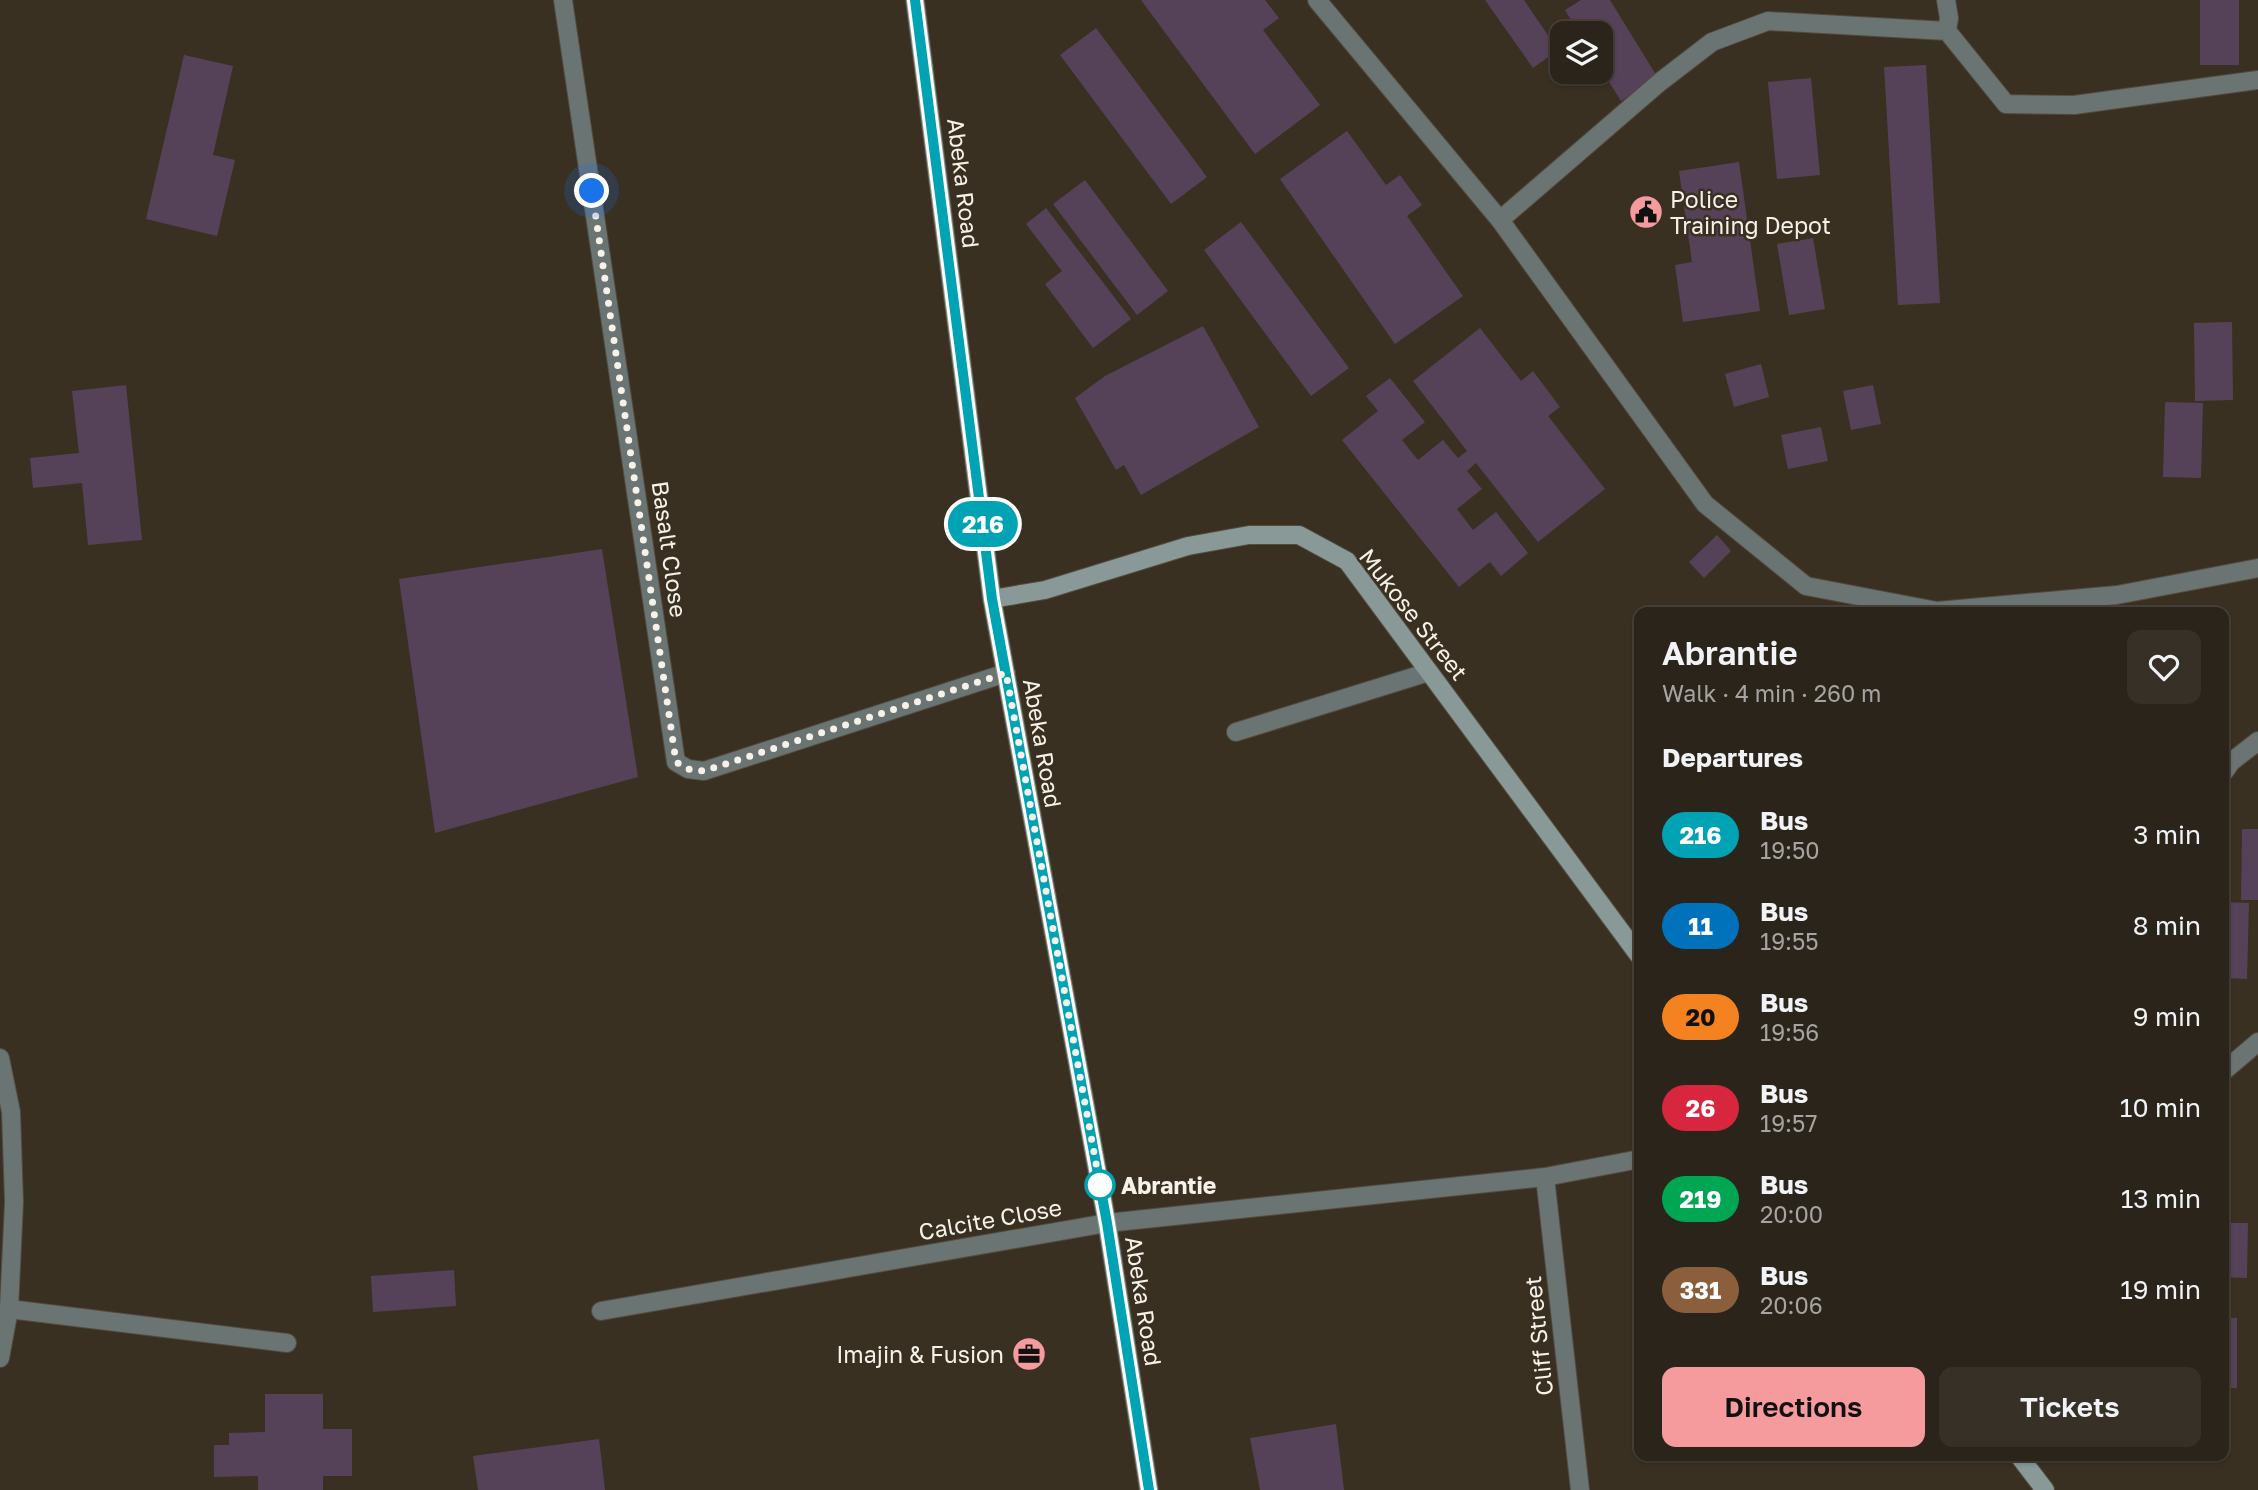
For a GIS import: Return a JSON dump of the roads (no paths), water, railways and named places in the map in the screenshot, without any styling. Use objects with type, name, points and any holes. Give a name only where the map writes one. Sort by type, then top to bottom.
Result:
[{"type":"street","name":"Basalt Close","points":[[564,0],[676,762],[688,769],[704,771],[1006,673]]},
{"type":"street","name":"Abeka Road","points":[[915,0],[992,599],[1107,1223],[1149,1490]]},
{"type":"street","points":[[1317,0],[1500,220],[1705,504],[1806,586],[1916,607]]},
{"type":"street","points":[[1946,0],[1949,18],[1947,31],[2006,104],[2074,105],[2258,80]]},
{"type":"street","points":[[1500,220],[1660,82],[1712,42],[1768,21],[1947,31]]},
{"type":"street","name":"Mukose Street","points":[[992,599],[1045,590],[1188,546],[1249,535],[1299,535],[1347,561],[1634,949]]},
{"type":"street","points":[[1982,607],[2117,595],[2258,568]]},
{"type":"street","points":[[1236,732],[1429,672]]},
{"type":"street","points":[[2229,765],[2258,741]]},
{"type":"street","points":[[2229,1067],[2258,1042]]},
{"type":"street","points":[[0,1058],[11,1112],[14,1202],[9,1309],[0,1358]]},
{"type":"street","name":"Calcite Close","points":[[601,1311],[1107,1223],[1545,1177],[1634,1159]]},
{"type":"street","name":"Cliff Street","points":[[1545,1177],[1580,1490]]},
{"type":"street","points":[[9,1309],[287,1343]]},
{"type":"street","points":[[2023,1461],[2045,1490]]},
{"type":"place","name":"Police Training Depot","points":[[1646,212]]},
{"type":"place","name":"Abrantie","points":[[1100,1185]]},
{"type":"place","name":"Imajin & Fusion","points":[[1029,1354]]}]
